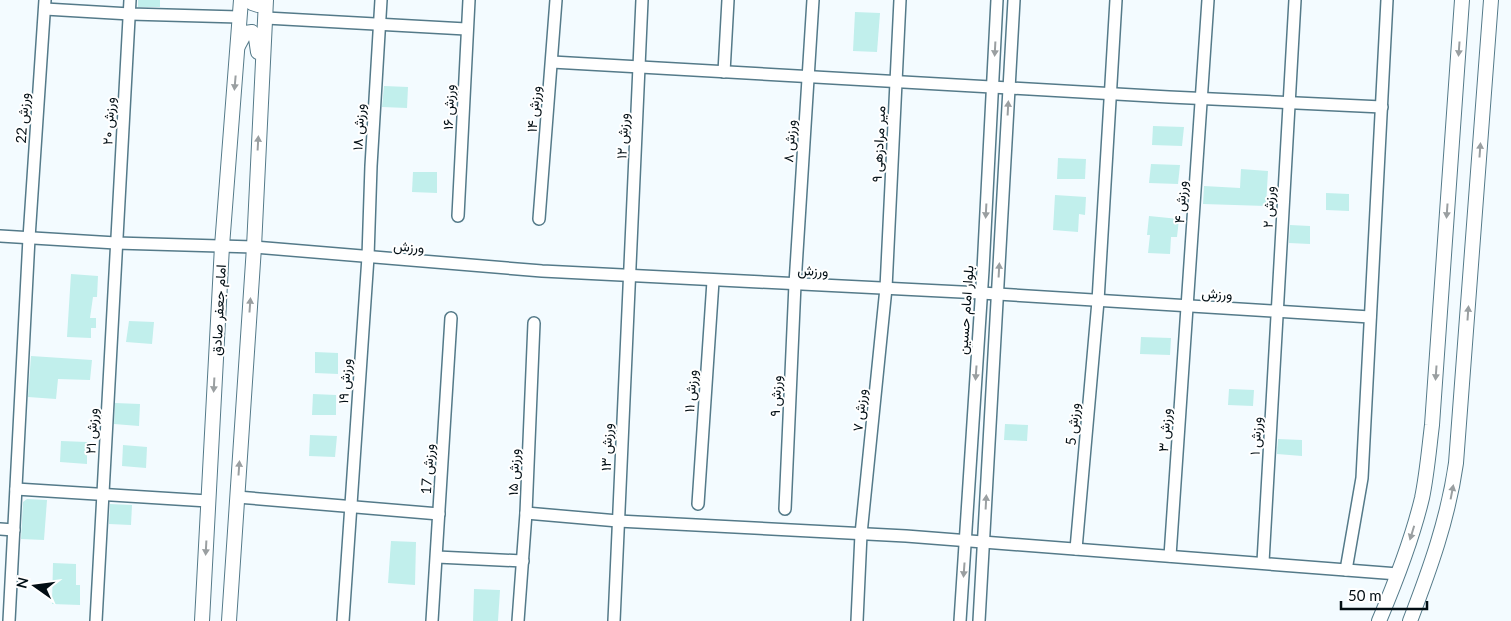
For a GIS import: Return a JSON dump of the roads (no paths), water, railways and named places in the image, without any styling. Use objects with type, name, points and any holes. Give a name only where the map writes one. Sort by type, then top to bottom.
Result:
[{"type":"main road","name":"امام جعفر صادق","points":[[202,621],[222,246],[241,0]]},
{"type":"main road","points":[[251,0],[252,3],[258,5],[262,0]]},
{"type":"main road","points":[[229,621],[254,247],[266,0]]},
{"type":"main road","points":[[1379,621],[1398,574],[1422,497],[1430,448],[1462,0]]},
{"type":"main road","points":[[1410,621],[1436,554],[1450,502],[1456,464],[1491,0]]},
{"type":"main road","points":[[238,47],[245,33],[255,34],[262,68]]},
{"type":"street","name":"ورزش ۲۰","points":[[116,243],[130,0]]},
{"type":"street","name":"ورزش ۱۸","points":[[368,257],[371,166],[381,0]]},
{"type":"street","name":"ورزش ۱۶","points":[[458,216],[466,29],[469,0]]},
{"type":"street","name":"ورزش ۱۴","points":[[539,220],[556,0]]},
{"type":"street","name":"ورزش ۱۲","points":[[629,274],[642,0]]},
{"type":"street","points":[[724,72],[728,0]]},
{"type":"street","name":"ورزش ۸","points":[[795,284],[813,0]]},
{"type":"street","name":"میر مرادزهی ۹","points":[[886,288],[900,0]]},
{"type":"street","name":"بلوار امام حسین","points":[[960,621],[997,0]]},
{"type":"street","points":[[978,621],[1014,0]]},
{"type":"street","name":"ورزش 5","points":[[1076,549],[1098,301],[1116,0]]},
{"type":"street","name":"ورزش ۴","points":[[1188,306],[1208,0]]},
{"type":"street","name":"ورزش ۲","points":[[1278,312],[1295,0]]},
{"type":"street","points":[[1346,570],[1362,478],[1387,0]]},
{"type":"street","points":[[45,5],[130,14],[239,17]]},
{"type":"street","name":"ورزش 22","points":[[9,621],[29,238],[45,5]]},
{"type":"street","points":[[266,18],[380,26],[466,29]]},
{"type":"street","points":[[552,62],[1202,99],[1382,107]]},
{"type":"street","points":[[0,236],[116,243],[222,246]]},
{"type":"street","name":"ورزش ۲۱","points":[[96,621],[116,243]]},
{"type":"street","name":"ورزش","points":[[222,246],[532,270],[981,293],[1370,317]]},
{"type":"street","name":"ورزش ۱۹","points":[[344,621],[350,507],[368,257]]},
{"type":"street","name":"ورزش ۱۳","points":[[614,621],[629,274]]},
{"type":"street","name":"ورزش ۱۱","points":[[698,504],[713,280]]},
{"type":"street","name":"ورزش ۹","points":[[785,509],[795,284]]},
{"type":"street","name":"ورزش ۷","points":[[857,621],[861,534],[886,288]]},
{"type":"street","name":"ورزش ۳","points":[[1170,556],[1188,306]]},
{"type":"street","name":"ورزش ۱","points":[[1263,562],[1278,312]]},
{"type":"street","name":"ورزش 17","points":[[432,621],[451,318]]},
{"type":"street","name":"ورزش ۱۵","points":[[518,621],[526,513],[534,323]]},
{"type":"street","points":[[16,489],[208,501]]},
{"type":"street","points":[[237,497],[439,514]]},
{"type":"street","points":[[526,513],[618,521],[983,542],[1263,562],[1398,574]]},
{"type":"street","points":[[0,529],[14,530]]},
{"type":"street","points":[[437,557],[523,561]]}]
